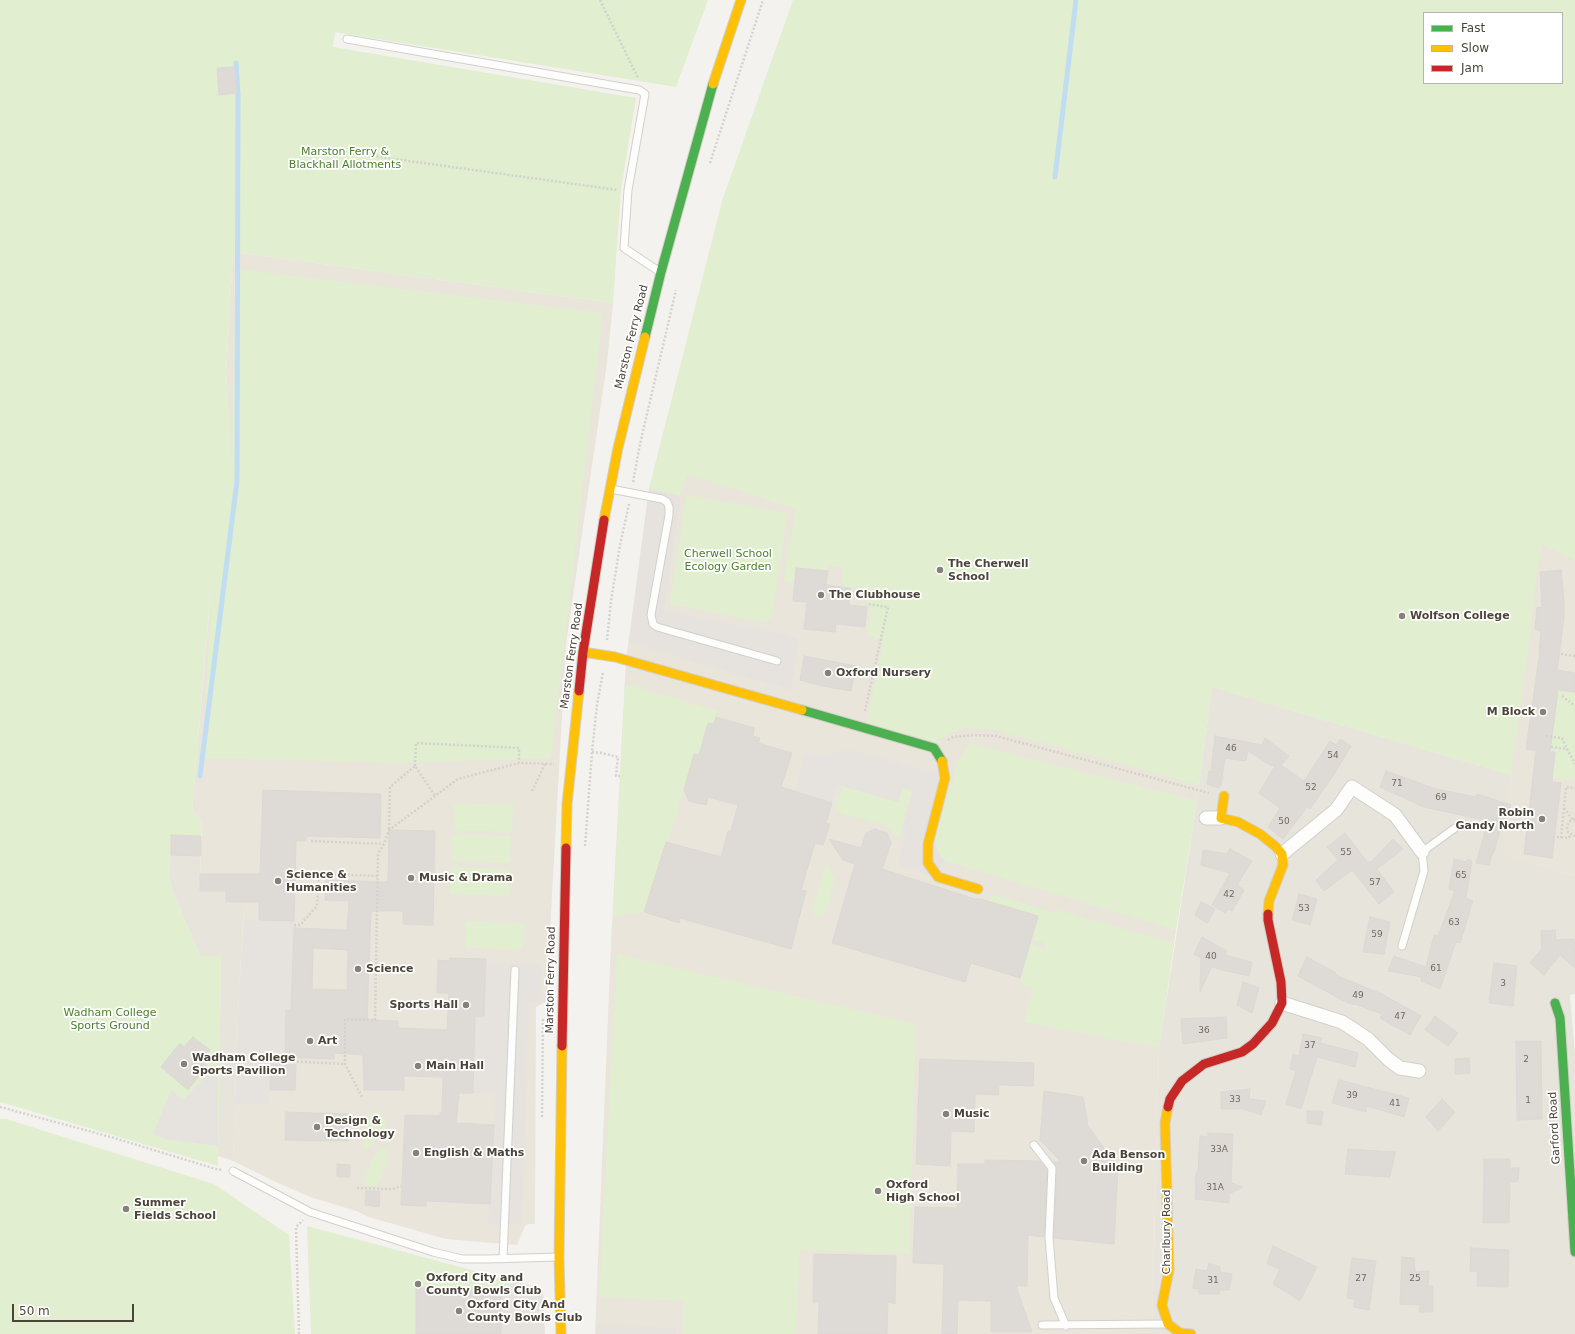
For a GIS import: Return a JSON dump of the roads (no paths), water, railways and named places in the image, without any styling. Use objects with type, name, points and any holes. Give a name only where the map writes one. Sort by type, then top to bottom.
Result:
[{"type":"street","name":"Marston Ferry Road","points":[[561,1334],[559,1257],[561,1069],[566,847],[574,733],[583,652],[610,489],[633,383],[707,101],[741,0]]},
{"type":"street","points":[[583,652],[606,655],[934,748],[942,760],[945,778],[928,844],[928,863],[938,877],[978,889]]},
{"type":"street","points":[[1206,818],[1221,818],[1238,822],[1260,834],[1275,846],[1282,854],[1336,810],[1352,787],[1395,815],[1422,852]]},
{"type":"street","points":[[1221,818],[1224,796]]},
{"type":"street","name":"Charlbury Road","points":[[1168,1324],[1162,1305],[1169,1270],[1165,1123],[1170,1099],[1182,1081],[1204,1064],[1242,1052],[1253,1044],[1272,1023],[1282,1002],[1281,982],[1268,920],[1269,901],[1283,865],[1282,854]]},
{"type":"street","points":[[1282,1002],[1342,1022],[1368,1039],[1388,1059],[1400,1068],[1419,1071]]},
{"type":"street","name":"Garford Road","points":[[1555,1004],[1560,1018],[1572,1163],[1575,1252]]},
{"type":"street","points":[[1168,1324],[1180,1333],[1191,1334]]},
{"type":"lane","points":[[348,39],[639,90],[645,94],[628,190],[624,248],[661,272]]},
{"type":"lane","points":[[610,489],[662,499],[667,502],[669,508],[651,616],[653,624],[657,627],[777,661]]},
{"type":"lane","points":[[1402,946],[1424,871],[1422,852],[1455,828]]},
{"type":"lane","points":[[503,1259],[514,970]]},
{"type":"lane","points":[[1034,1145],[1052,1168],[1049,1237],[1054,1298],[1066,1326]]},
{"type":"lane","points":[[233,1171],[310,1212],[433,1252],[462,1258],[503,1259],[559,1257]]},
{"type":"lane","points":[[1042,1325],[1168,1324]]},
{"type":"waterway","points":[[1055,177],[1076,0]]},
{"type":"waterway","points":[[200,776],[237,481],[238,95],[236,63]]},
{"type":"place","name":"The Cherwell School","points":[[940,570]]},
{"type":"place","name":"The Clubhouse","points":[[821,595]]},
{"type":"place","name":"Wolfson College","points":[[1402,616]]},
{"type":"place","name":"Oxford Nursery","points":[[828,673]]},
{"type":"place","name":"M Block","points":[[1543,712]]},
{"type":"place","name":"Robin Gandy North","points":[[1542,819]]},
{"type":"place","name":"Music & Drama","points":[[411,878]]},
{"type":"place","name":"Science & Humanities","points":[[278,881]]},
{"type":"place","name":"Science","points":[[358,969]]},
{"type":"place","name":"Sports Hall","points":[[466,1005]]},
{"type":"place","name":"Art","points":[[310,1041]]},
{"type":"place","name":"Wadham College Sports Pavilion","points":[[184,1064]]},
{"type":"place","name":"Main Hall","points":[[418,1066]]},
{"type":"place","name":"Music","points":[[946,1114]]},
{"type":"place","name":"Design & Technology","points":[[317,1127]]},
{"type":"place","name":"English & Maths","points":[[416,1153]]},
{"type":"place","name":"Ada Benson Building","points":[[1084,1161]]},
{"type":"place","name":"Oxford High School","points":[[878,1191]]},
{"type":"place","name":"Summer Fields School","points":[[126,1209]]},
{"type":"place","name":"Oxford City and County Bowls Club","points":[[418,1284]]},
{"type":"place","name":"Oxford City And County Bowls Club","points":[[459,1311]]},
{"type":"park label","name":"Marston Ferry & Blackhall Allotments","points":[[345,158]]},
{"type":"park label","name":"Cherwell School Ecology Garden","points":[[728,560]]},
{"type":"park label","name":"Wadham College Sports Ground","points":[[110,1019]]}]
